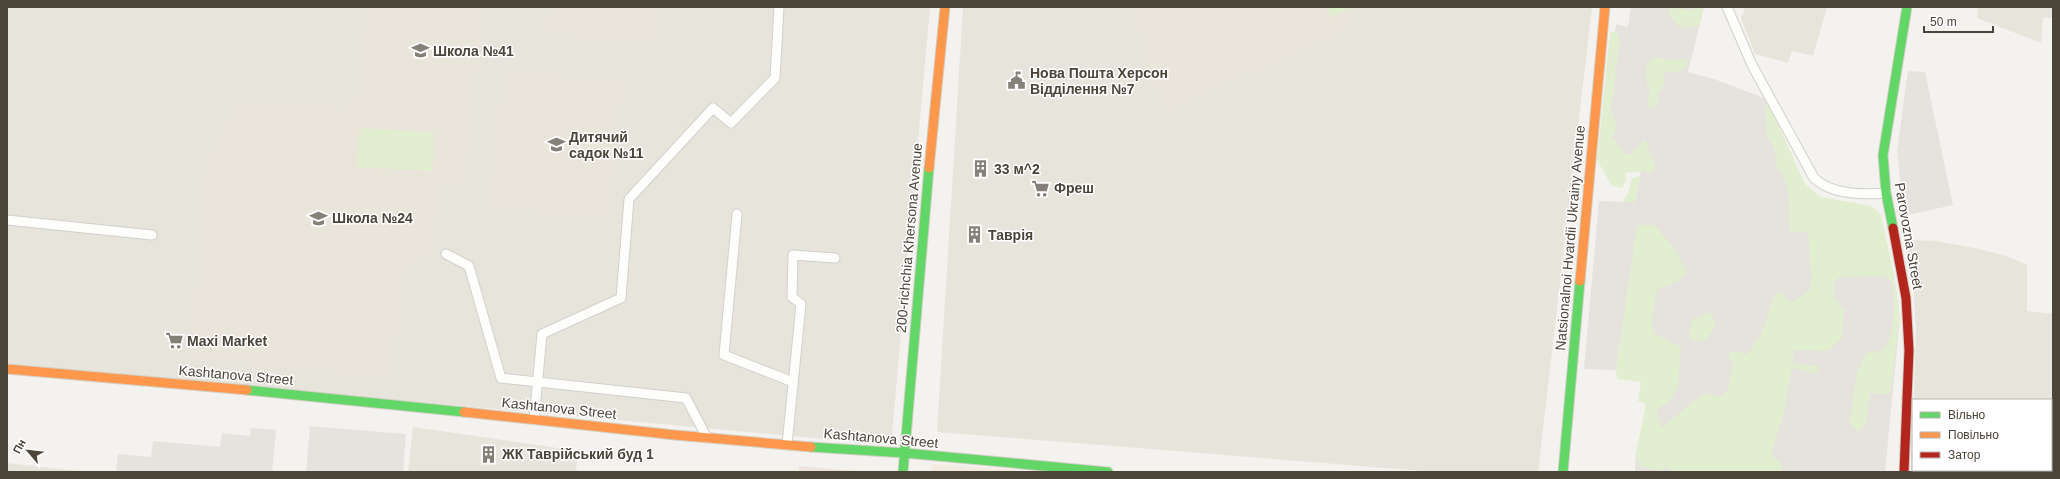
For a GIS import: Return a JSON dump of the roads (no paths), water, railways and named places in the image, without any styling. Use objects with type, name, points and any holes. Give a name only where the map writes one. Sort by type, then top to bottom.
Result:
[{"type":"street","points":[[534,420],[542,334],[620,298],[629,199],[713,108],[731,123],[775,78],[779,7]]},
{"type":"street","name":"200-richchia Khersona Avenue","points":[[903,472],[916,304],[945,7]]},
{"type":"street","name":"Natsionalnoi Hvardii Ukrainy Avenue","points":[[1563,472],[1605,7]]},
{"type":"street","name":"Parovozna Street","points":[[1904,472],[1909,350],[1906,298],[1886,193],[1884,138],[1907,7]]},
{"type":"street","points":[[1730,8],[1752,65],[1814,178],[1822,185],[1833,190],[1871,195],[1886,193]]},
{"type":"street","points":[[737,214],[724,355],[793,382]]},
{"type":"street","points":[[7,220],[152,234]]},
{"type":"street","points":[[446,254],[469,266],[501,378],[686,398],[707,438]]},
{"type":"street","points":[[788,445],[801,304],[792,296],[793,255],[834,258]]},
{"type":"street","name":"Kashtanova Street","points":[[7,368],[321,396],[707,438],[905,453],[1108,472]]},
{"type":"place","name":"Школа №41","points":[[420,51]]},
{"type":"place","name":"Нова Пошта Херсон Відділення №7","points":[[1017,81]]},
{"type":"place","name":"Дитячий садок №11","points":[[556,145]]},
{"type":"place","name":"33 м^2","points":[[981,169]]},
{"type":"place","name":"Фреш","points":[[1041,188]]},
{"type":"place","name":"Школа №24","points":[[319,218]]},
{"type":"place","name":"Таврія","points":[[975,235]]},
{"type":"place","name":"Maxi Market","points":[[174,341]]},
{"type":"place","name":"ЖК Таврійський буд 1","points":[[489,454]]}]
